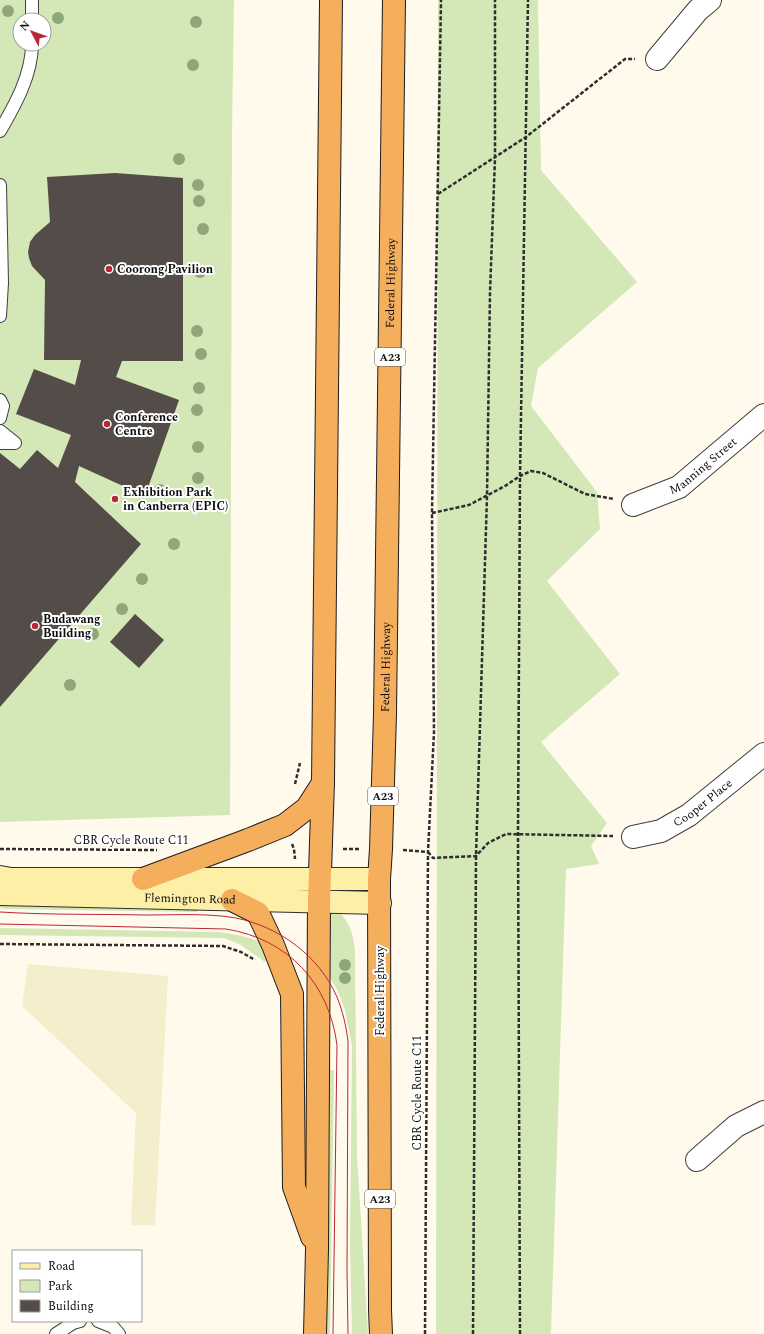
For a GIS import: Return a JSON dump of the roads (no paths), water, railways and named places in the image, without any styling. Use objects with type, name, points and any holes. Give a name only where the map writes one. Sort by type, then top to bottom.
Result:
[{"type":"highway","points":[[315,1334],[317,1249],[319,902],[323,782],[331,0]]},
{"type":"highway","name":"Federal Highway","points":[[381,1334],[379,879],[382,849],[385,714],[394,0]]},
{"type":"highway","points":[[143,878],[285,825],[307,808],[323,782]]},
{"type":"highway","points":[[232,900],[258,913],[273,945],[292,994],[294,1187],[317,1249]]},
{"type":"main road","name":"Flemington Road","points":[[0,877],[379,879]]},
{"type":"main road","name":"Flemington Road","points":[[0,894],[380,903]]},
{"type":"street","points":[[657,59],[698,10],[710,0]]},
{"type":"street","name":"Manning Street","points":[[634,505],[679,487],[764,415]]},
{"type":"street","name":"Cooper Place","points":[[633,837],[661,831],[689,815],[764,754]]},
{"type":"street","points":[[697,1160],[736,1126],[764,1112]]},
{"type":"lane","points":[[32,0],[32,12]]},
{"type":"lane","points":[[0,131],[8,118],[25,80],[32,52]]},
{"type":"lane","points":[[0,185],[2,283],[0,316]]},
{"type":"lane","points":[[0,400],[2,406],[0,418]]},
{"type":"lane","points":[[0,431],[15,443],[0,442]]},
{"type":"lane","points":[[56,1334],[78,1322]]},
{"type":"lane","points":[[100,1322],[113,1327],[119,1334]]},
{"type":"tram line","points":[[0,912],[225,916],[252,922],[283,936],[309,956],[320,969],[337,997],[344,1019],[348,1041],[348,1334]]},
{"type":"tram line","points":[[0,924],[226,929],[248,934],[268,943],[286,954],[302,968],[315,984],[325,1002],[337,1045],[333,1334]]},
{"type":"place","name":"Coorong Pavilion","points":[[109,269]]},
{"type":"place","name":"Conference Centre","points":[[107,424]]},
{"type":"place","name":"Exhibition Park in Canberra (EPIC)","points":[[115,499]]},
{"type":"place","name":"Budawang Building","points":[[35,626]]}]
